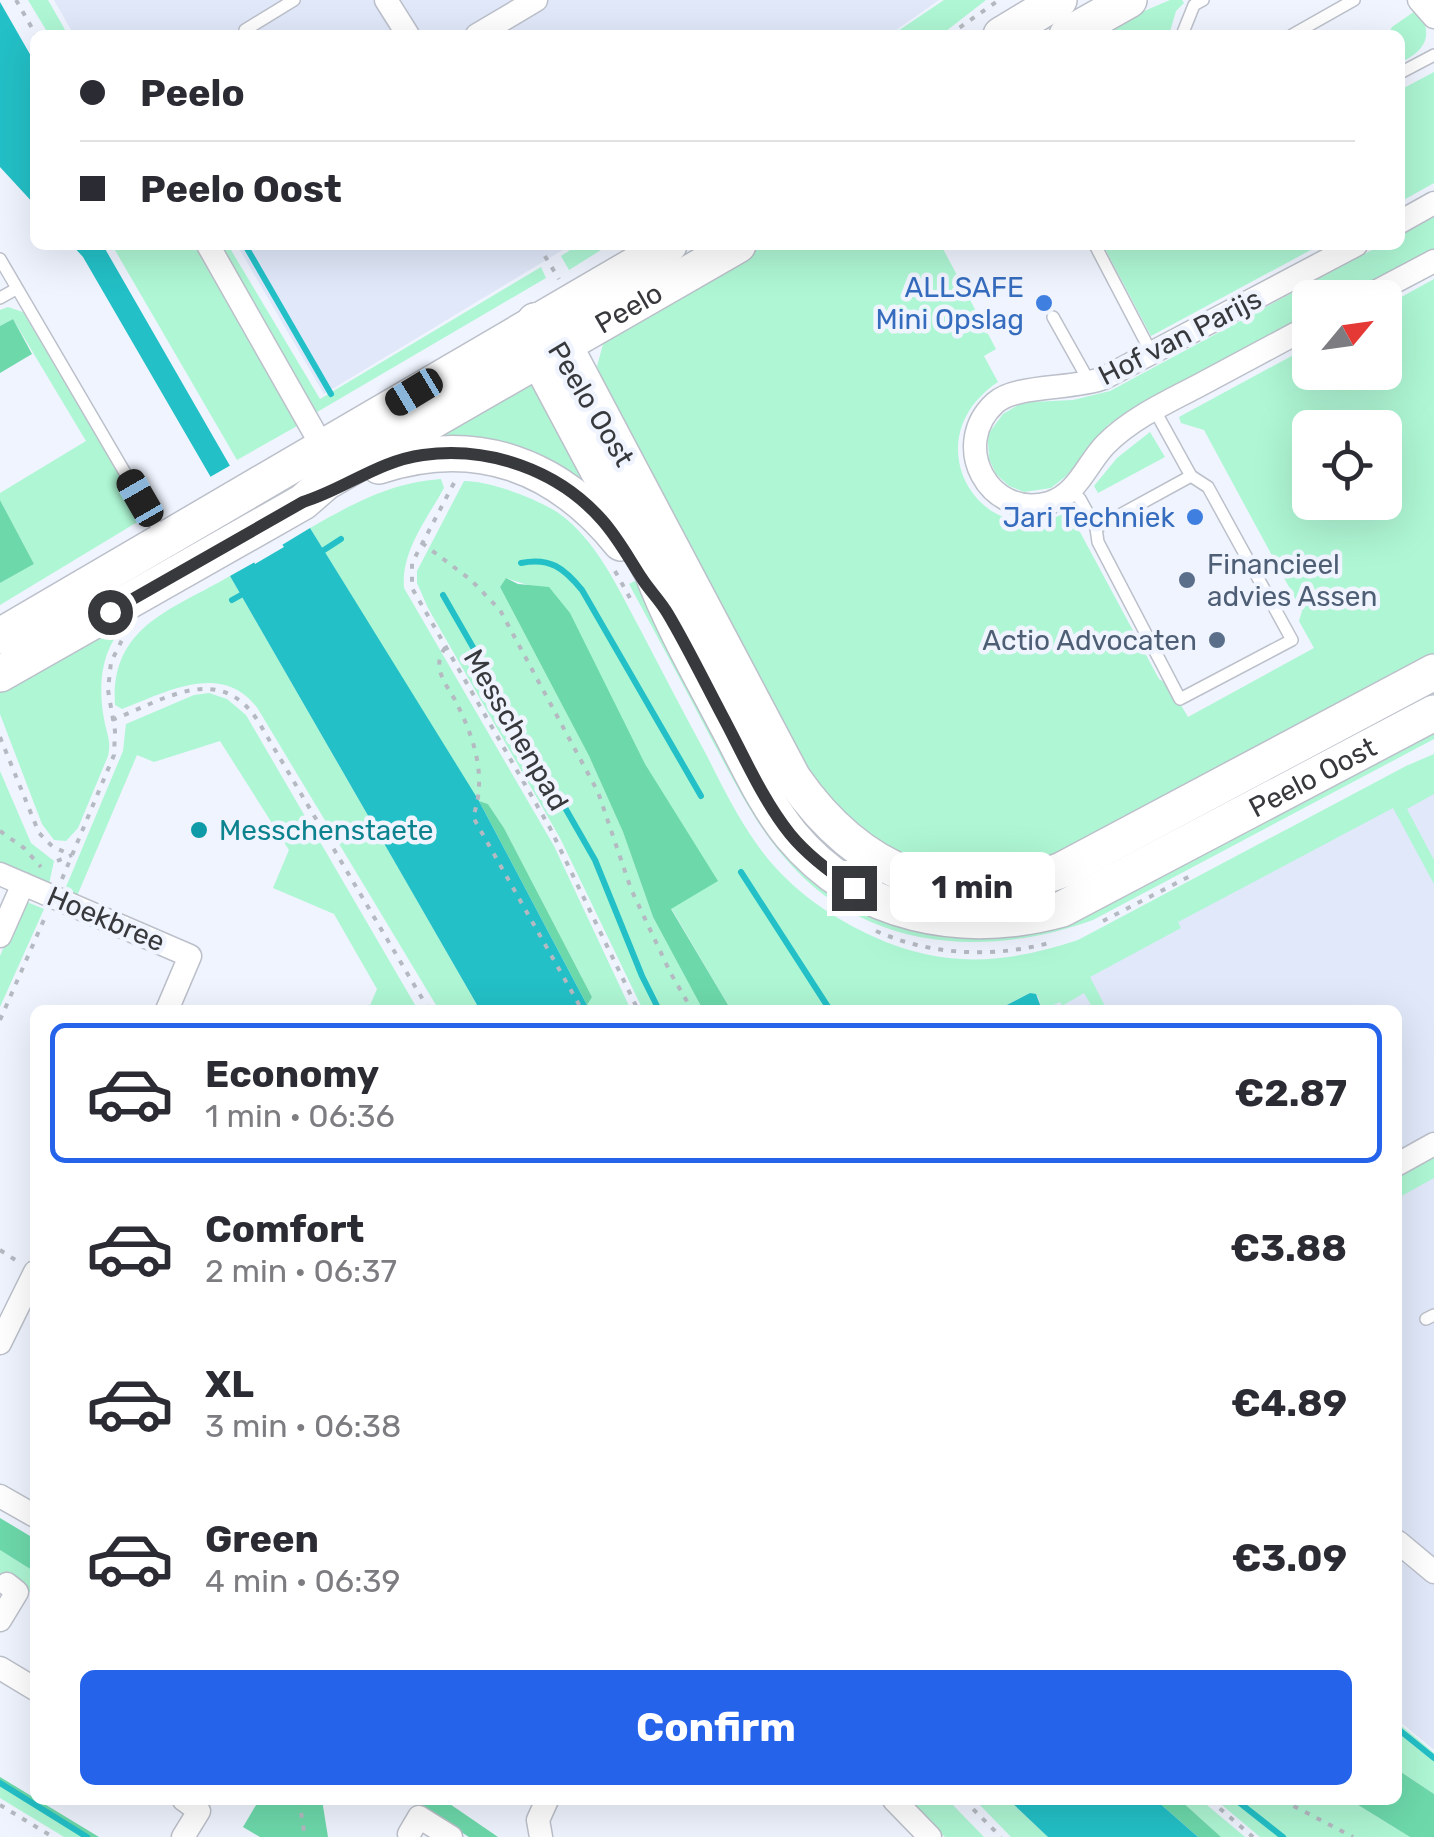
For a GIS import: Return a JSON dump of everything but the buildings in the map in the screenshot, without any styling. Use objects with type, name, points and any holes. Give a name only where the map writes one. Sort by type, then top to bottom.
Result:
[{"type":"main road","points":[[1009,30],[1059,0]]},
{"type":"main road","points":[[1076,30],[1129,0]]},
{"type":"main road","name":"Peelo","points":[[0,636],[660,250]]},
{"type":"main road","name":"Peelo","points":[[0,674],[255,530],[303,502],[326,482],[729,250]]},
{"type":"main road","name":"Peelo Oost","points":[[536,321],[666,610],[762,789],[790,834],[829,872],[880,902],[931,919],[999,922],[1062,909],[1434,713]]},
{"type":"main road","name":"Peelo Oost","points":[[551,353],[812,806],[856,848],[904,873],[938,883],[974,887],[1039,879],[1434,672]]},
{"type":"main road","points":[[303,502],[330,494],[374,468],[400,459],[457,453],[519,464],[575,495],[601,518],[666,610]]},
{"type":"street","points":[[386,0],[405,30]]},
{"type":"street","points":[[485,30],[536,0]]},
{"type":"street","points":[[1419,0],[1434,17]]},
{"type":"street","points":[[1405,219],[1434,204]]},
{"type":"street","points":[[211,250],[322,446]]},
{"type":"street","name":"Hof van Parijs","points":[[1292,335],[1154,408],[1108,442],[1071,490],[1054,502],[1037,506],[994,493],[975,462],[976,429],[994,404],[1016,392],[1090,383],[1347,250]]},
{"type":"street","points":[[1397,280],[1434,260]]},
{"type":"street","name":"Hoekbree","points":[[0,874],[52,902],[190,956],[169,1005]]},
{"type":"street","name":"Hoekbree","points":[[0,936],[23,884]]},
{"type":"street","points":[[1402,1162],[1434,1144]]},
{"type":"street","points":[[0,1343],[30,1282]]},
{"type":"street","points":[[0,1496],[30,1513]]},
{"type":"street","points":[[1402,1545],[1434,1572]]},
{"type":"street","points":[[0,1620],[17,1592],[8,1584]]},
{"type":"street","points":[[0,1668],[30,1686]]},
{"type":"street","points":[[183,1837],[199,1811],[191,1805]]},
{"type":"street","points":[[540,1837],[538,1820],[545,1805]]},
{"type":"street","points":[[899,1805],[930,1837]]},
{"type":"street","points":[[409,1834],[419,1818],[451,1837]]},
{"type":"lane","points":[[245,30],[294,0]]},
{"type":"lane","points":[[1184,30],[1194,5],[1202,0]]},
{"type":"lane","points":[[1301,30],[1354,0]]},
{"type":"lane","points":[[1405,70],[1434,55]]},
{"type":"lane","points":[[1097,250],[1152,354]]},
{"type":"lane","points":[[0,259],[184,571]]},
{"type":"lane","points":[[0,298],[16,289]]},
{"type":"lane","points":[[1053,318],[1090,383]]},
{"type":"lane","points":[[1071,490],[1096,528],[1098,542],[1180,700],[1292,640],[1208,487],[1192,476],[1154,408]]},
{"type":"lane","points":[[1096,528],[1192,476]]},
{"type":"path","points":[[16,0],[33,30]]},
{"type":"path","points":[[956,30],[999,0]]},
{"type":"path","points":[[541,250],[558,279]]},
{"type":"path","name":"Messchenpad","points":[[456,471],[454,488],[412,564],[412,588],[550,828],[636,1005]]},
{"type":"path","points":[[422,542],[471,580],[500,610],[598,792],[631,889],[689,1005]]},
{"type":"path","points":[[614,570],[630,598]]},
{"type":"path","points":[[445,648],[439,656],[440,674],[470,733],[478,763],[479,801],[473,817],[579,1005]]},
{"type":"path","points":[[57,861],[72,855],[114,755],[109,675]]},
{"type":"path","points":[[112,720],[195,689],[223,689],[241,699],[258,721],[426,1005]]},
{"type":"path","points":[[0,736],[34,824],[45,841],[72,855]]},
{"type":"path","points":[[0,830],[24,848],[53,880],[52,902],[0,1020]]},
{"type":"path","points":[[1095,925],[1191,875]]},
{"type":"path","points":[[870,928],[921,947],[955,952],[1014,950],[1061,939]]},
{"type":"path","points":[[0,1804],[53,1837]]},
{"type":"path","points":[[300,1805],[305,1837]]},
{"type":"path","points":[[969,1805],[1001,1837]]},
{"type":"path","points":[[1216,1805],[1253,1837]]},
{"type":"path","points":[[1292,1805],[1353,1837]]},
{"type":"shaded area","points":[[54,0],[939,0],[896,30],[71,30]]},
{"type":"shaded area","points":[[240,250],[563,250],[324,394]]},
{"type":"shaded area","points":[[1434,770],[1434,1750],[1402,1723],[1402,1005],[1015,1005]]},
{"type":"green space","points":[[28,0],[48,0],[65,30],[46,30]]},
{"type":"green space","points":[[944,0],[986,0],[947,30],[899,30]]},
{"type":"green space","points":[[1170,0],[1184,3],[1176,11],[1170,30],[1100,30]]},
{"type":"green space","points":[[1418,9],[1426,27],[1425,41],[1405,60],[1405,30],[1390,30]]},
{"type":"green space","points":[[1434,72],[1434,183],[1405,199],[1405,87]]},
{"type":"green space","points":[[1434,217],[1434,252],[1380,280],[1316,280],[1372,250],[1405,250],[1405,232]]},
{"type":"green space","points":[[115,250],[197,250],[297,426],[237,460]]},
{"type":"green space","points":[[220,250],[231,250],[320,399],[541,267],[546,278],[312,415]]},
{"type":"green space","points":[[570,250],[601,250],[569,270],[561,256]]},
{"type":"green space","points":[[746,250],[944,250],[996,349],[984,356],[998,382],[972,407],[960,435],[959,463],[969,488],[988,508],[1012,520],[1042,521],[1074,508],[1073,519],[1159,679],[1169,685],[1188,717],[1314,648],[1299,621],[1302,611],[1204,430],[1181,423],[1179,417],[1292,356],[1292,390],[1402,390],[1402,297],[1434,279],[1434,663],[1055,866],[922,873],[821,808],[597,366],[605,337]]},
{"type":"green space","points":[[1106,250],[1311,250],[1151,336]]},
{"type":"green space","points":[[1292,293],[1292,327],[1109,424],[1066,476],[1051,488],[1024,492],[1009,486],[996,474],[989,459],[988,441],[989,433],[1003,414],[1031,402],[1073,400],[1110,391]]},
{"type":"green space","points":[[8,307],[23,312],[135,501],[139,521],[0,605],[0,583],[34,564],[0,500],[0,493],[86,441],[13,319],[0,326],[0,310]]},
{"type":"green space","points":[[13,319],[32,354],[0,373],[0,326]]},
{"type":"green space","points":[[536,368],[609,503],[404,445]]},
{"type":"green space","points":[[1150,432],[1165,457],[1098,493],[1094,486],[1117,458]]},
{"type":"green space","points":[[441,479],[444,488],[411,548],[404,588],[554,846],[629,1005],[585,1005],[592,997],[504,828],[488,804],[476,800],[310,528],[357,503],[423,481]]},
{"type":"green space","points":[[464,481],[499,487],[557,512],[595,550],[614,581],[726,794],[756,843],[800,891],[827,911],[898,947],[949,958],[975,959],[1025,954],[1078,940],[1434,754],[1434,794],[1407,809],[1434,860],[1434,884],[1393,808],[1178,922],[1181,928],[1090,977],[1104,1005],[1091,1005],[1084,993],[1064,1005],[1060,1002],[1041,1005],[1038,996],[1030,993],[1007,1005],[728,1005],[671,908],[717,881],[531,586],[506,578],[500,587],[589,756],[623,832],[653,917],[700,1005],[641,1005],[560,838],[428,608],[417,583],[417,571]]},
{"type":"green space","points":[[0,500],[34,564],[0,583]]},
{"type":"green space","points":[[230,576],[477,1005],[436,1005],[258,709],[244,694],[228,686],[193,684],[122,709],[115,705],[116,678],[123,656],[134,638],[167,611]]},
{"type":"green space","points":[[506,578],[518,584],[549,587],[570,613],[645,764],[718,881],[671,909],[728,1005],[700,1005],[653,917],[623,832],[589,756],[500,587]]},
{"type":"green space","points":[[637,580],[768,823],[978,936],[1434,731],[1434,739],[1093,920],[1010,940],[928,938],[888,929],[850,912],[816,888],[784,857],[745,801],[629,584]]},
{"type":"green space","points":[[132,619],[113,641],[104,667],[101,696],[108,756],[78,828],[66,841],[54,840],[42,824],[0,714],[0,691]]},
{"type":"green space","points":[[209,693],[227,699],[246,715],[415,1005],[370,1005],[377,989],[334,914],[273,888],[289,850],[220,741],[154,762],[137,755],[77,896],[68,892],[66,887],[123,751],[126,724],[194,695]]},
{"type":"green space","points":[[0,771],[31,843],[54,861],[49,884],[0,864]]},
{"type":"green space","points":[[479,801],[488,804],[504,828],[592,997],[587,1005]]},
{"type":"green space","points":[[27,902],[44,909],[0,1007],[0,956],[21,907]]},
{"type":"green space","points":[[1434,1156],[1434,1178],[1402,1196],[1402,1173]]},
{"type":"green space","points":[[0,1518],[30,1536],[30,1569],[0,1550]]},
{"type":"green space","points":[[0,1550],[30,1569],[30,1592],[0,1573]]},
{"type":"green space","points":[[1402,1726],[1434,1753],[1434,1794],[1402,1773]]},
{"type":"green space","points":[[1402,1773],[1434,1794],[1434,1837],[1410,1837],[1358,1805],[1402,1805]]},
{"type":"green space","points":[[0,1777],[30,1795],[30,1802],[0,1783]]},
{"type":"green space","points":[[0,1783],[87,1837],[64,1837],[0,1798]]},
{"type":"green space","points":[[35,1805],[46,1805],[99,1837],[87,1837]]},
{"type":"green space","points":[[256,1805],[323,1805],[328,1837],[260,1837],[243,1827]]},
{"type":"green space","points":[[422,1805],[451,1805],[498,1837],[469,1837]]},
{"type":"green space","points":[[912,1805],[953,1805],[984,1837],[945,1837]]},
{"type":"green space","points":[[980,1805],[1014,1805],[1048,1837],[1011,1837]]},
{"type":"green space","points":[[1162,1805],[1186,1805],[1221,1837],[1198,1837]]},
{"type":"green space","points":[[1186,1805],[1207,1805],[1245,1837],[1221,1837]]},
{"type":"green space","points":[[1222,1805],[1358,1805],[1410,1837],[1260,1837]]},
{"type":"water","points":[[0,2],[30,54],[30,200],[0,167]]},
{"type":"water","points":[[77,250],[106,250],[260,518],[282,545],[310,528],[479,801],[587,1005],[477,1005],[230,576],[255,562],[242,531]]},
{"type":"water","points":[[1030,993],[1036,994],[1040,1005],[1007,1005]]},
{"type":"water","points":[[1014,1805],[1162,1805],[1198,1837],[1048,1837]]},
{"type":"pier","points":[[231,465],[284,547],[255,564],[210,477]]},
{"type":"waterway","points":[[248,250],[331,394]]},
{"type":"waterway","points":[[324,550],[341,539]]},
{"type":"waterway","points":[[521,563],[556,566],[582,590],[701,796]]},
{"type":"waterway","points":[[232,600],[241,595]]},
{"type":"waterway","points":[[443,595],[595,860],[656,1005]]},
{"type":"waterway","points":[[741,872],[827,1005]]},
{"type":"waterway","points":[[1402,1732],[1434,1758]]},
{"type":"waterway","points":[[0,1783],[30,1802]]},
{"type":"waterway","points":[[35,1805],[87,1837]]},
{"type":"waterway","points":[[1242,1805],[1283,1837]]},
{"type":"place","name":"ALLSAFE Mini Opslag","points":[[1044,303]]},
{"type":"place","name":"Jari Techniek","points":[[1195,517]]},
{"type":"place","name":"Financieel advies Assen","points":[[1187,580]]},
{"type":"place","name":"Actio Advocaten","points":[[1217,640]]},
{"type":"place","name":"Messchenstaete","points":[[199,830]]},
{"type":"route","points":[[110,612],[303,502],[330,494],[374,468],[426,454],[457,453],[519,464],[575,495],[601,518],[666,610],[790,834],[829,872],[854,888]]}]
